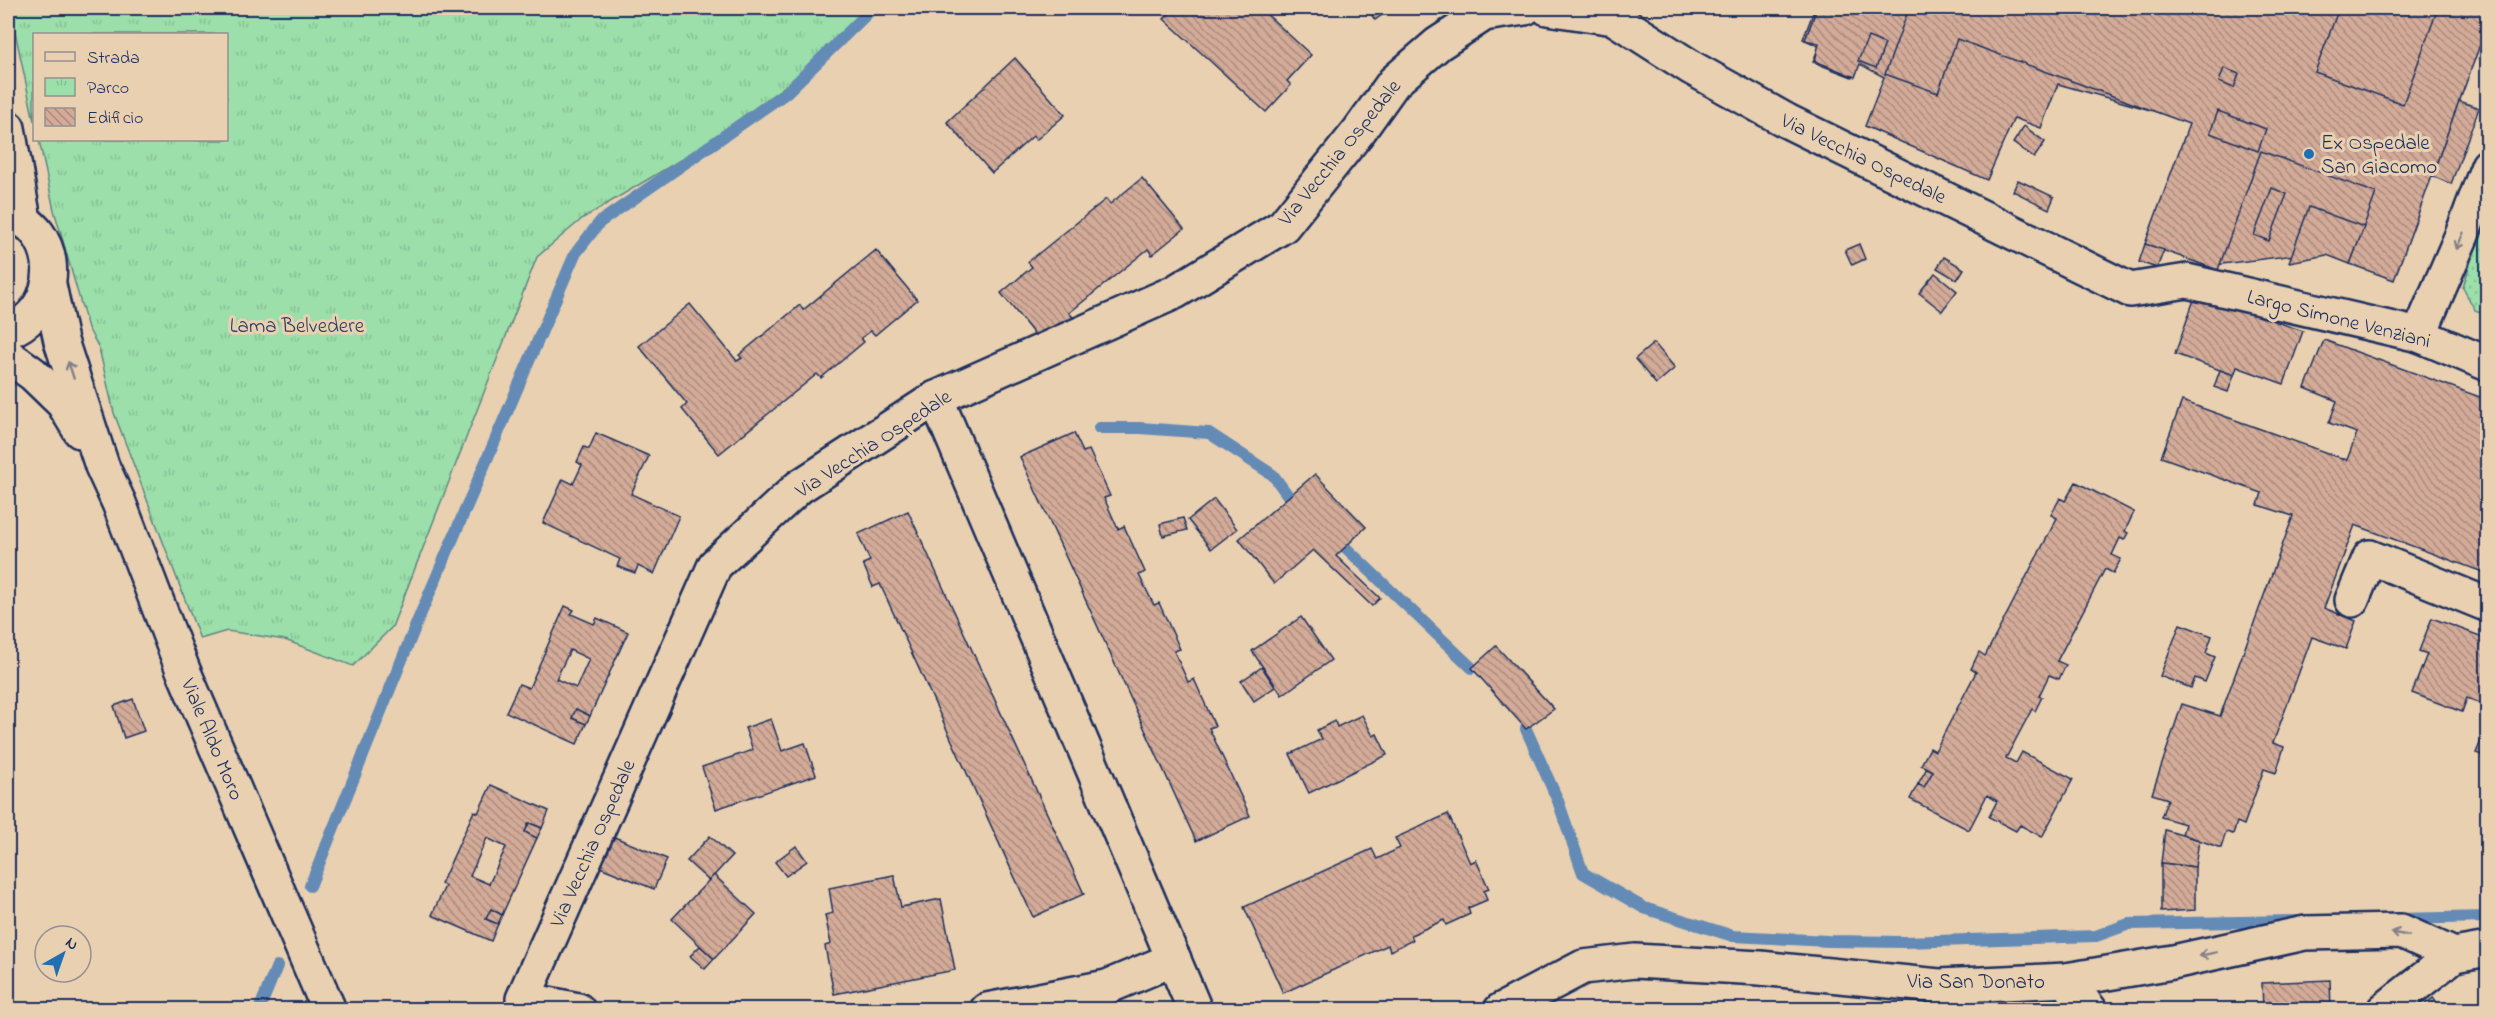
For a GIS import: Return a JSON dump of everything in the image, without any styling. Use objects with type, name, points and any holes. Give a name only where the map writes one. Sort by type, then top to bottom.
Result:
[{"type":"street","name":"Via Vecchia Ospedale","points":[[578,1010],[524,999],[715,565],[799,487],[936,398],[1175,292],[1283,226],[1359,131],[1394,82],[1438,44],[1484,14],[1525,8]]},
{"type":"street","name":"Via Vecchia Ospedale","points":[[1547,8],[1616,13],[1692,68],[1787,121],[2130,290],[2187,281]]},
{"type":"street","points":[[8,128],[16,216]]},
{"type":"street","points":[[2419,335],[2462,235],[2487,166]]},
{"type":"street","name":"Viale Aldo Moro","points":[[16,216],[38,233],[46,249],[50,267],[49,285],[62,341],[102,466],[119,503],[183,670],[329,1010]]},
{"type":"street","name":"Largo Simone Venziani","points":[[2187,281],[2419,335],[2487,364]]},
{"type":"street","points":[[8,331],[32,317],[49,285]]},
{"type":"street","name":"Viale Aldo Moro","points":[[8,356],[63,403],[102,466]]},
{"type":"street","points":[[936,398],[1195,1010]]},
{"type":"street","points":[[2352,600],[2370,557],[2487,604]]},
{"type":"street","name":"Via San Donato","points":[[1501,1010],[1583,967],[1635,961],[1760,968],[1939,986],[2066,980],[2173,962],[2304,933],[2401,931],[2454,955]]},
{"type":"street","points":[[2384,1010],[2454,955],[2487,949]]},
{"type":"street","points":[[987,1010],[1107,987],[1174,959]]},
{"type":"street","points":[[2066,980],[2090,1010]]},
{"type":"green space","name":"Lama Belvedere","points":[[10,8],[154,8],[160,10],[165,8],[870,8],[807,70],[697,150],[583,218],[537,257],[392,627],[353,666],[285,640],[227,631],[200,639],[114,413],[99,348],[88,328],[54,210],[39,141],[228,141],[228,33],[33,33],[33,116]]},
{"type":"green space","points":[[2487,204],[2487,315],[2475,310],[2463,288]]},
{"type":"building","points":[[1174,8],[1260,8],[1311,55],[1287,81],[1291,85],[1266,112],[1164,19]]},
{"type":"building","points":[[1367,8],[1392,8],[1375,20]]},
{"type":"building","points":[[1815,8],[1846,8],[1875,19],[1852,77],[1813,62],[1819,46],[1803,39]]},
{"type":"building","name":"Ex Ospedale San Giacomo","points":[[1817,8],[2488,8],[2488,11],[2392,273],[2327,251],[2214,265],[2151,240],[2193,122],[2058,84],[2041,128],[2014,118],[1987,180],[1865,126],[1884,77],[1860,64],[1855,77],[1815,61],[1819,43],[1805,40]]},
{"type":"building","name":"Ex Ospedale San Giacomo","points":[[1909,8],[2339,8],[2315,72],[2403,104],[2438,8],[2488,8],[2488,23],[2394,280],[2350,264],[2376,193],[2261,151],[2218,270],[2145,244],[2189,124],[1957,39],[1938,93],[1885,74]],"holes":[[[2224,68],[2239,74],[2234,88],[2219,82]],[[2218,111],[2266,129],[2258,151],[2210,133]]]},
{"type":"building","points":[[1868,37],[1885,44],[1876,68],[1858,61]]},
{"type":"building","points":[[1015,58],[1065,115],[1036,140],[1033,136],[992,173],[947,122]]},
{"type":"building","points":[[2459,101],[2479,108],[2451,184],[2432,176]]},
{"type":"building","points":[[2024,126],[2045,142],[2034,158],[2013,143]]},
{"type":"building","points":[[1142,178],[1184,229],[1152,255],[1148,249],[1069,313],[1074,318],[1042,344],[1001,293],[1032,267],[1028,262],[1106,199],[1110,204]]},
{"type":"building","points":[[2018,180],[2054,197],[2049,209],[2013,191]]},
{"type":"building","points":[[2272,188],[2287,194],[2269,241],[2254,235]]},
{"type":"building","points":[[2309,207],[2364,227],[2350,264],[2327,255],[2289,262]]},
{"type":"building","points":[[1859,244],[1865,259],[1852,265],[1845,250]]},
{"type":"building","points":[[2145,244],[2164,250],[2157,268],[2139,262]]},
{"type":"building","points":[[876,250],[917,300],[875,335],[871,331],[861,338],[864,342],[821,378],[817,374],[719,454],[682,409],[687,404],[639,346],[690,304],[737,361],[742,358],[739,355],[800,305],[803,310]]},
{"type":"building","points":[[1944,257],[1964,269],[1957,280],[1937,268]]},
{"type":"building","points":[[1935,273],[1957,291],[1942,311],[1919,293]]},
{"type":"building","points":[[2196,294],[2303,331],[2284,384],[2237,367],[2234,375],[2175,354]]},
{"type":"building","points":[[2324,340],[2488,400],[2488,574],[2355,525],[2324,608],[2356,621],[2346,649],[2312,637],[2273,743],[2284,747],[2276,773],[2264,769],[2244,825],[2237,822],[2233,834],[2226,832],[2221,848],[2182,834],[2185,824],[2161,817],[2168,799],[2152,794],[2182,704],[2220,716],[2293,516],[2258,505],[2262,493],[2161,457],[2182,401],[2347,460],[2357,433],[2329,423],[2337,401],[2305,388]]},
{"type":"building","points":[[1654,343],[1675,368],[1656,384],[1635,359]]},
{"type":"building","points":[[2220,370],[2234,375],[2228,392],[2214,387]]},
{"type":"building","points":[[596,433],[649,456],[631,494],[679,516],[654,574],[638,566],[635,573],[617,566],[620,559],[543,523],[563,479],[573,484],[582,465],[577,462],[584,447],[589,449]]},
{"type":"building","points":[[1074,433],[1083,452],[1089,450],[1110,496],[1104,498],[1118,529],[1124,526],[1145,572],[1139,575],[1154,605],[1159,603],[1180,649],[1174,651],[1188,682],[1194,679],[1215,726],[1209,728],[1250,816],[1196,841],[1020,457]]},
{"type":"building","points":[[1315,474],[1366,527],[1336,556],[1380,598],[1372,606],[1313,550],[1274,584],[1239,539]]},
{"type":"building","points":[[2076,482],[2134,512],[2125,531],[2128,533],[2124,540],[2120,538],[2112,555],[2121,559],[2113,573],[2105,569],[2057,661],[2066,665],[2059,679],[2049,675],[2035,711],[2032,709],[2006,758],[2016,763],[2022,752],[2073,779],[2042,837],[2020,825],[2016,831],[1989,817],[1997,801],[1987,795],[1969,830],[1910,799],[1918,784],[1924,787],[1933,771],[1921,765],[1930,748],[1935,751],[1976,672],[1971,669],[1979,652],[1985,656],[2057,518],[2051,515],[2060,498],[2065,501]]},
{"type":"building","points":[[1214,499],[1237,529],[1211,549],[1188,520]]},
{"type":"building","points":[[908,511],[1084,894],[1033,917],[880,584],[873,587],[863,564],[870,561],[858,534]]},
{"type":"building","points":[[1183,518],[1187,530],[1163,536],[1160,524]]},
{"type":"building","points":[[565,606],[574,610],[571,614],[594,624],[597,618],[628,632],[590,716],[576,709],[572,718],[586,724],[577,744],[506,712],[519,684],[529,688]],"holes":[[[570,650],[589,659],[576,688],[556,679]]]},
{"type":"building","points":[[1301,617],[1331,660],[1282,695],[1252,651]]},
{"type":"building","points":[[2432,618],[2488,639],[2488,706],[2467,698],[2462,712],[2412,693],[2427,654],[2419,651]]},
{"type":"building","points":[[2180,624],[2212,636],[2206,653],[2215,657],[2205,682],[2195,678],[2191,688],[2160,676]]},
{"type":"building","points":[[1496,646],[1554,709],[1526,729],[1472,668]]},
{"type":"building","points":[[1262,667],[1275,687],[1254,701],[1241,681]]},
{"type":"building","points":[[133,699],[144,731],[124,738],[114,706]]},
{"type":"building","points":[[576,709],[590,716],[586,724],[572,718]]},
{"type":"building","points":[[1362,715],[1373,736],[1377,734],[1387,755],[1309,793],[1290,754],[1322,739],[1317,730],[1335,721],[1337,727]]},
{"type":"building","points":[[771,719],[782,751],[805,743],[816,775],[716,809],[702,767],[753,750],[745,728]]},
{"type":"building","points":[[2488,724],[2488,757],[2476,753]]},
{"type":"building","points":[[1927,768],[1933,771],[1924,787],[1918,784]]},
{"type":"building","points":[[491,785],[549,811],[542,828],[529,823],[525,832],[537,838],[502,915],[491,909],[486,919],[498,924],[491,941],[432,915],[445,886],[441,884],[474,811],[478,813]],"holes":[[[487,838],[506,847],[489,884],[470,876]]]},
{"type":"building","points":[[1448,814],[1470,863],[1476,860],[1489,889],[1484,891],[1487,900],[1468,908],[1470,914],[1446,925],[1444,920],[1411,935],[1413,940],[1390,951],[1388,945],[1283,993],[1244,907],[1372,849],[1377,859],[1400,848],[1395,838]]},
{"type":"building","points":[[529,823],[542,828],[537,838],[525,832]]},
{"type":"building","points":[[2165,830],[2199,840],[2195,867],[2161,863]]},
{"type":"building","points":[[612,836],[667,859],[654,889],[600,867]]},
{"type":"building","points":[[710,836],[732,856],[709,881],[687,861]]},
{"type":"building","points":[[796,846],[807,861],[786,876],[775,862]]},
{"type":"building","points":[[2161,863],[2195,867],[2195,910],[2161,912]]},
{"type":"building","points":[[714,875],[756,914],[714,959],[672,919]]},
{"type":"building","points":[[894,875],[901,907],[941,899],[955,970],[834,994],[825,946],[831,944],[825,915],[833,913],[829,888]]},
{"type":"building","points":[[491,909],[502,915],[498,924],[486,919]]},
{"type":"building","points":[[700,946],[714,959],[705,969],[690,956]]},
{"type":"building","points":[[2330,980],[2331,1010],[2263,1010],[2262,983]]},
{"type":"building","points":[[2433,998],[2444,1010],[2418,1010]]},
{"type":"waterway","points":[[310,886],[418,620],[575,254],[600,222],[786,93],[873,8]]},
{"type":"waterway","points":[[1099,428],[1140,428],[1209,433],[1273,475],[1289,497]]},
{"type":"waterway","points":[[1345,547],[1472,668]]},
{"type":"waterway","points":[[1526,729],[1558,801],[1583,873],[1644,908],[1733,936],[1904,942],[2096,936],[2129,924],[2298,921]]},
{"type":"waterway","points":[[2397,919],[2488,917]]},
{"type":"waterway","points":[[259,1010],[277,966]]},
{"type":"place","name":"Ex Ospedale San Giacomo","points":[[2309,154]]}]
